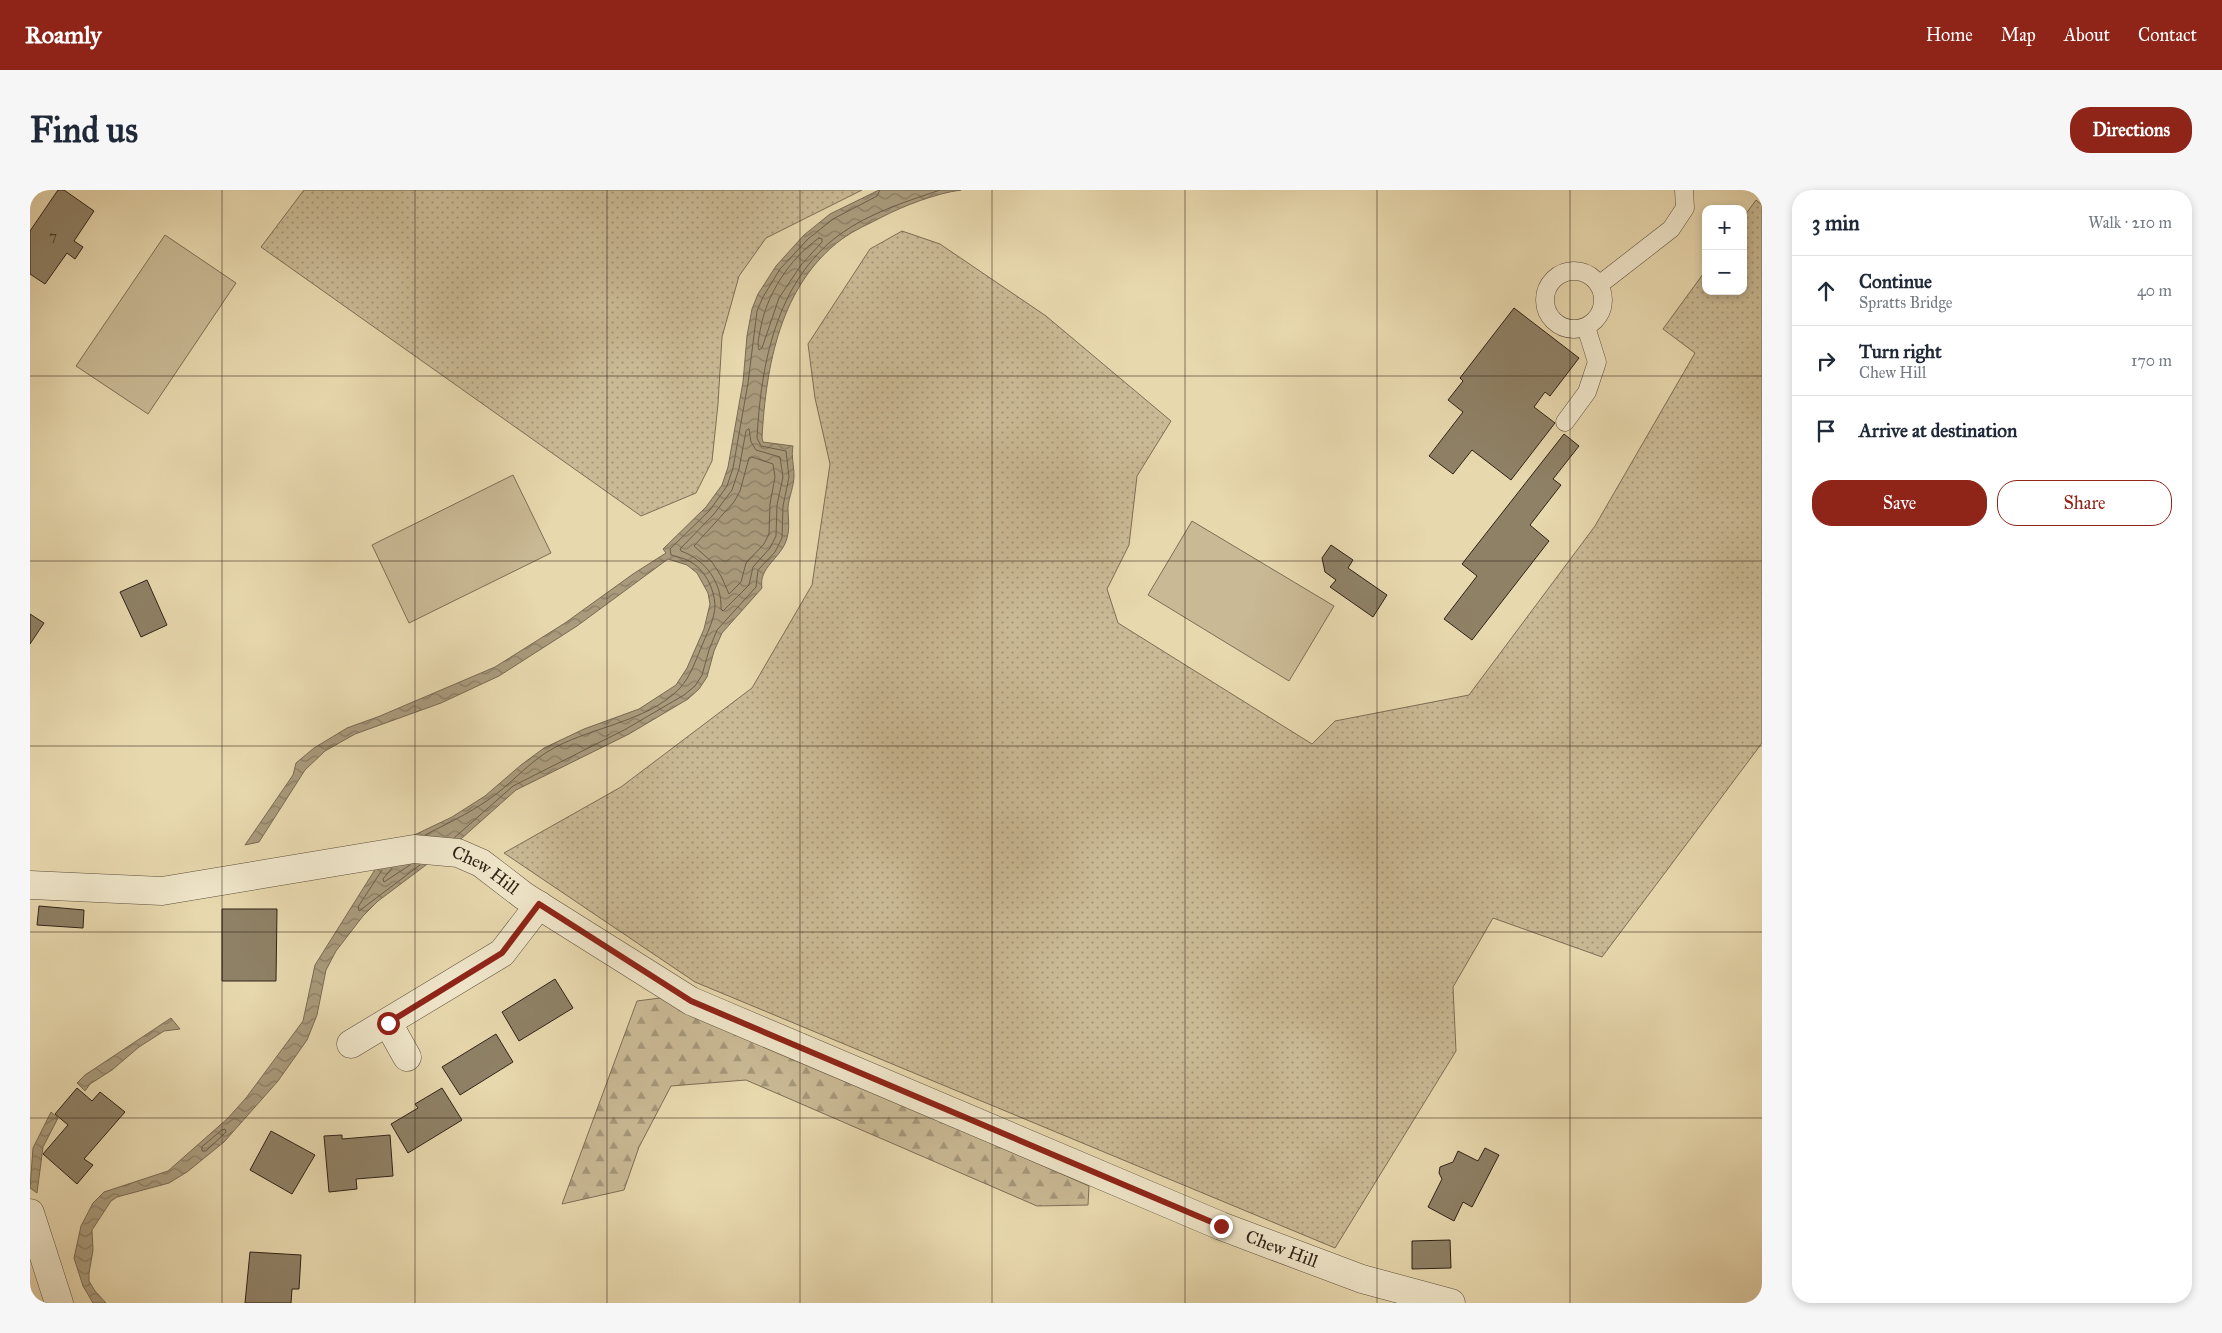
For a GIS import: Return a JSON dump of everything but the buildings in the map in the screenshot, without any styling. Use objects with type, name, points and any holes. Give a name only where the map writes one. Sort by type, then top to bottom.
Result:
[{"type":"street","name":"Chew Hill","points":[[30,884],[162,891],[414,849],[458,853],[481,863],[539,904],[691,1001],[1221,1226],[1362,1279],[1451,1303]]},
{"type":"street","points":[[351,1044],[502,953],[539,904]]},
{"type":"street","points":[[388,1023],[407,1057]]},
{"type":"street","points":[[36,1213],[59,1303]]},
{"type":"lane","points":[[1599,285],[1671,230],[1685,208],[1684,190]]},
{"type":"lane","points":[[1571,271],[1588,274],[1599,285],[1604,301],[1599,317],[1586,327],[1569,329],[1555,322],[1546,308],[1546,291],[1556,277],[1571,271]]},
{"type":"lane","points":[[1566,422],[1587,392],[1597,362],[1586,327]]},
{"type":"green space","points":[[304,190],[862,190],[766,238],[739,276],[722,337],[712,461],[696,493],[641,516],[261,247]]},
{"type":"green space","points":[[1756,200],[1762,205],[1762,743],[1602,957],[1493,918],[1453,987],[1456,1051],[1335,1248],[695,982],[504,853],[621,787],[752,688],[812,585],[830,464],[815,398],[808,344],[870,249],[902,231],[940,244],[1046,316],[1171,421],[1137,476],[1129,545],[1107,589],[1118,623],[1312,744],[1335,721],[1469,695],[1595,526],[1695,353],[1663,329],[1702,275],[1702,295],[1747,295],[1747,212]]},
{"type":"green space","points":[[165,235],[236,283],[148,414],[76,366]]},
{"type":"green space","points":[[513,475],[551,553],[409,623],[372,545]]},
{"type":"green space","points":[[1192,521],[1334,606],[1289,681],[1148,595]]},
{"type":"green space","points":[[660,998],[1089,1186],[1088,1205],[1037,1206],[746,1080],[671,1086],[639,1147],[624,1190],[562,1204],[637,1001]]},
{"type":"water","points":[[879,190],[961,190],[910,204],[842,239],[821,258],[804,279],[790,303],[780,329],[767,383],[762,438],[763,442],[793,446],[794,480],[788,507],[788,534],[784,545],[764,574],[762,588],[722,633],[714,651],[707,677],[699,689],[688,699],[629,734],[516,790],[462,838],[378,901],[363,916],[336,951],[326,970],[317,1015],[307,1040],[278,1081],[224,1142],[187,1172],[169,1183],[117,1197],[111,1201],[92,1230],[93,1250],[89,1281],[106,1303],[93,1303],[83,1286],[74,1258],[81,1226],[93,1203],[104,1192],[168,1171],[227,1119],[246,1098],[303,1021],[315,965],[376,868],[406,839],[452,817],[485,796],[544,748],[584,729],[639,709],[676,685],[687,668],[704,629],[710,604],[708,593],[697,573],[687,565],[668,559],[577,626],[499,676],[441,703],[355,734],[325,751],[305,770],[259,842],[245,845],[293,775],[296,763],[314,748],[347,728],[495,667],[565,623],[633,574],[666,553],[663,549],[706,507],[722,485],[728,467],[743,382],[747,336],[752,309],[758,294],[776,266],[804,235],[830,214]]},
{"type":"water","points":[[171,1018],[180,1029],[164,1031],[139,1047],[112,1070],[90,1084],[85,1091],[77,1083],[85,1075]]},
{"type":"water","points":[[51,1112],[58,1118],[43,1147],[37,1193],[30,1188],[33,1148]]},
{"type":"route","points":[[388,1023],[502,953],[539,904],[691,1001],[1221,1226]]}]
